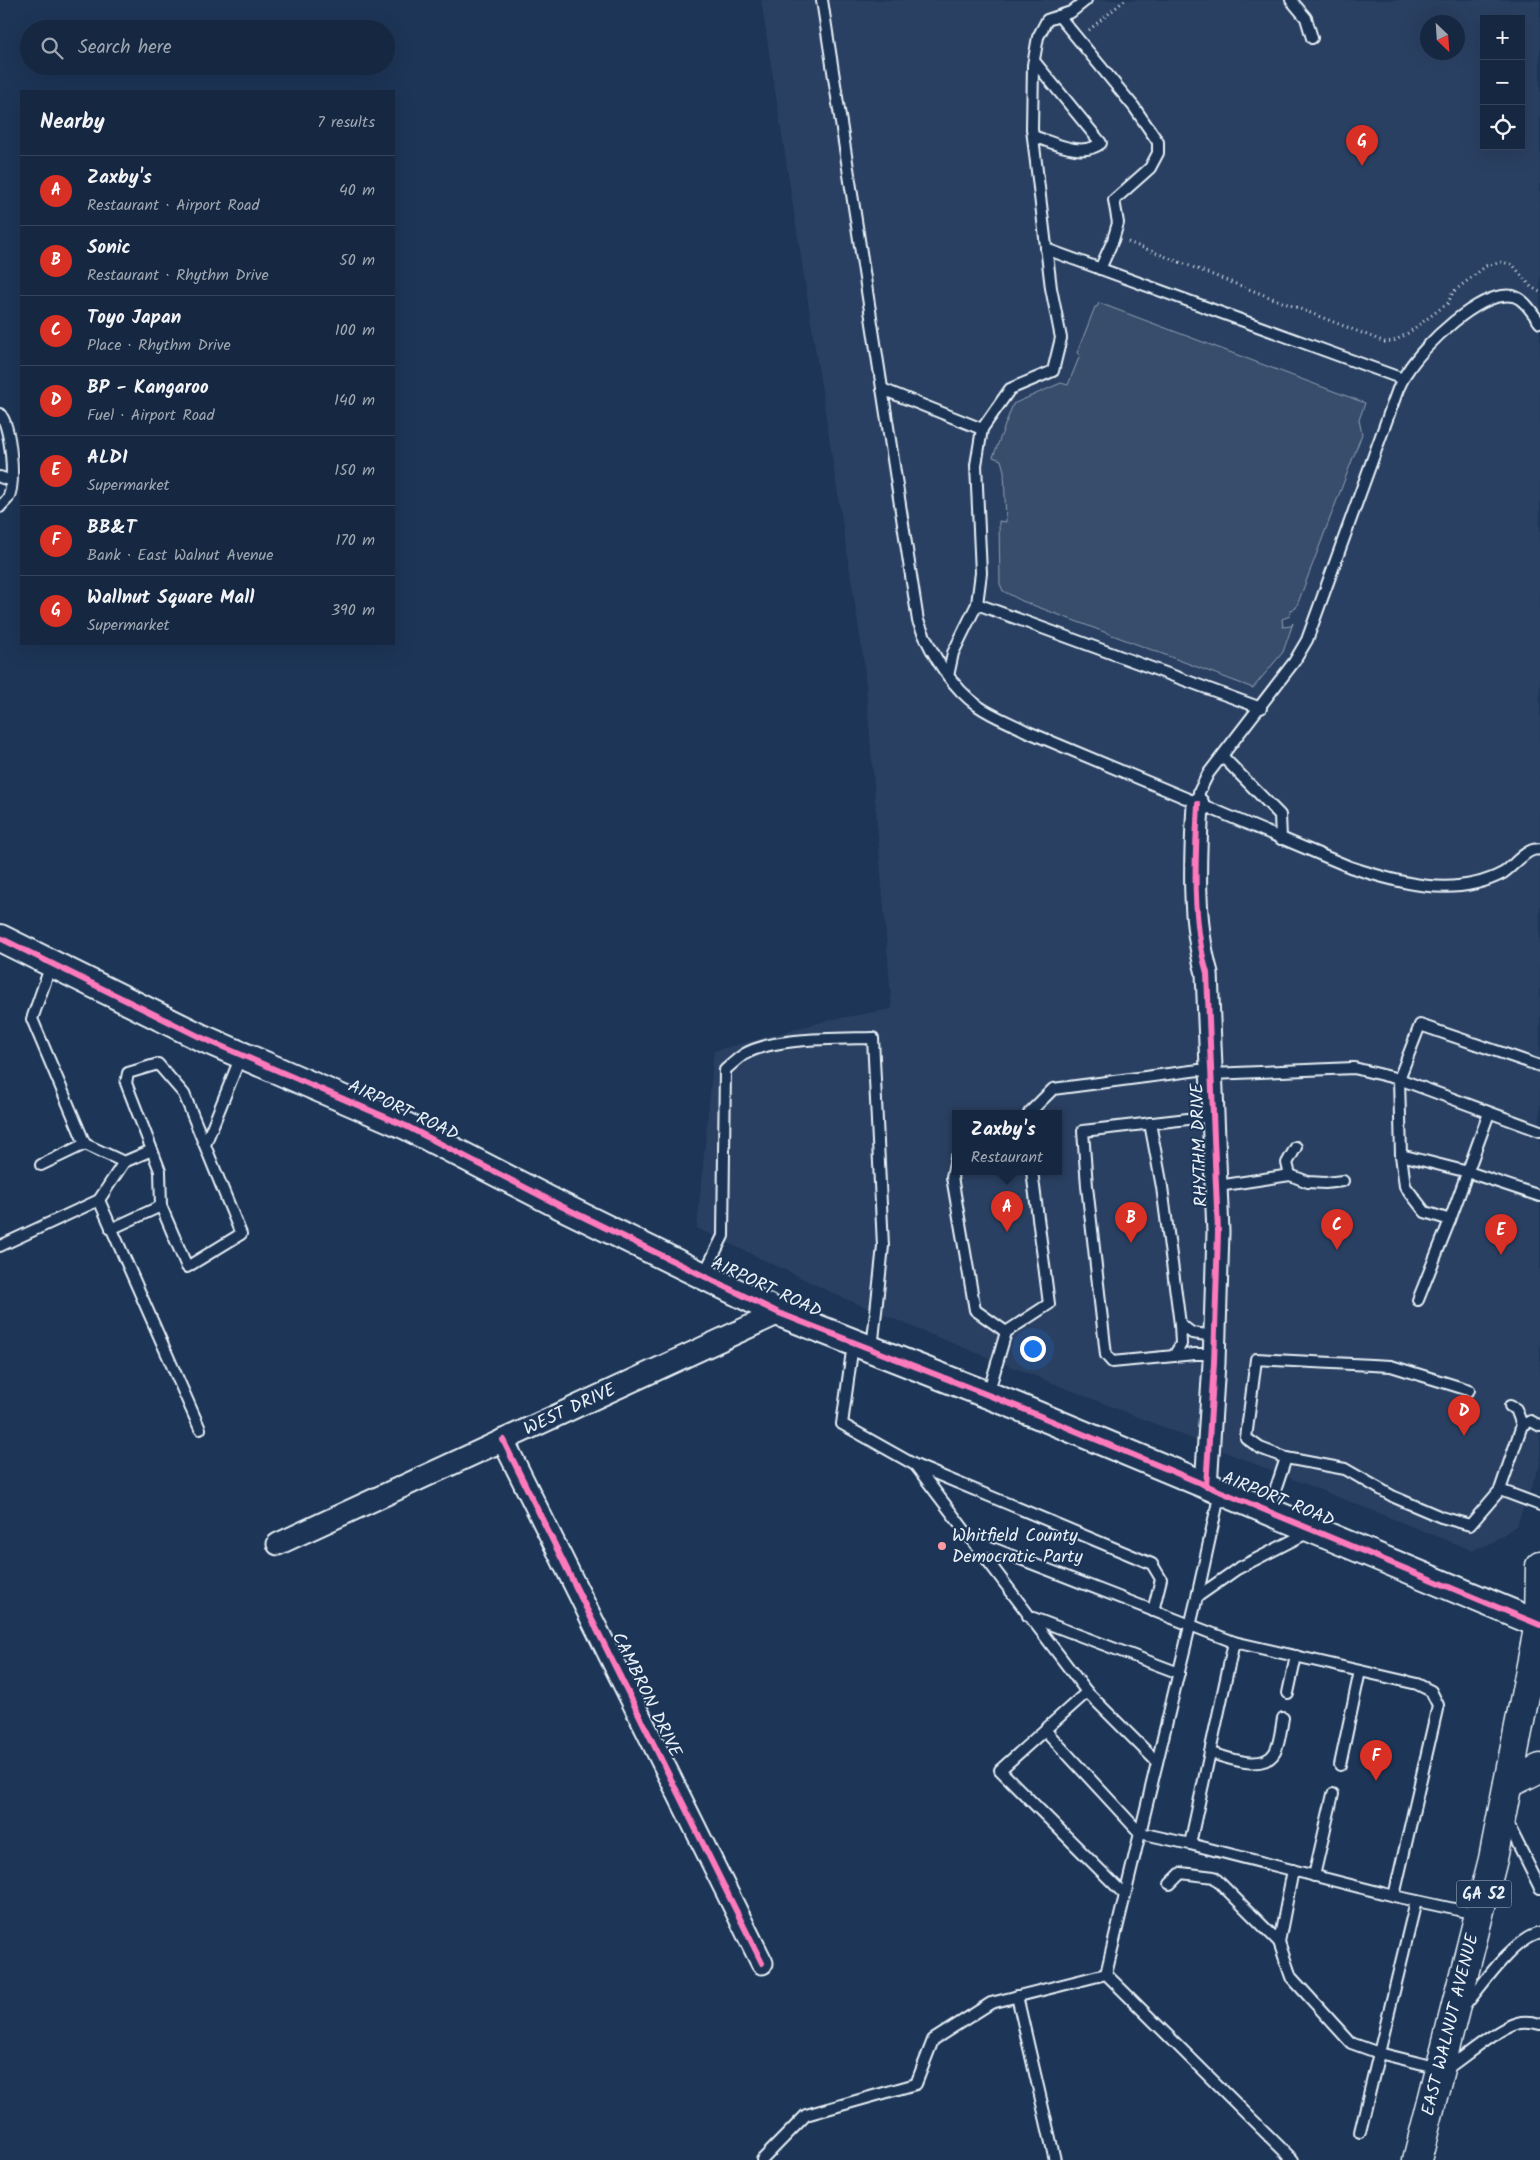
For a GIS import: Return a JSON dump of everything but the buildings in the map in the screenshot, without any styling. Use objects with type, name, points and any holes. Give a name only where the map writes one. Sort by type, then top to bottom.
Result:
[{"type":"main road","name":"EAST WALNUT AVENUE","points":[[1417,2160],[1479,1914],[1508,1784],[1539,1624],[1540,1566]]},
{"type":"main road","points":[[1508,1784],[1540,1768]]},
{"type":"street","name":"RHYTHM DRIVE","points":[[1198,804],[1195,867],[1200,951],[1207,973],[1218,1186],[1213,1489]]},
{"type":"street","name":"AIRPORT ROAD","points":[[0,938],[200,1037],[406,1126],[558,1204],[779,1313],[988,1395],[1539,1624]]},
{"type":"street","name":"WEST DRIVE","points":[[278,1544],[779,1313]]},
{"type":"street","name":"CAMBRON DRIVE","points":[[502,1440],[762,1963]]},
{"type":"lane","points":[[822,0],[918,622],[926,641],[957,687],[979,706],[1026,731],[1350,867],[1404,884],[1429,886],[1461,885],[1503,873],[1533,850],[1540,849]]},
{"type":"lane","points":[[948,676],[953,654],[977,604],[981,573],[976,465],[982,429],[1010,389],[1053,371],[1061,338],[1051,288],[1033,136],[1034,61],[1038,37],[1047,20],[1071,12],[1086,0]]},
{"type":"lane","points":[[1291,0],[1306,18],[1312,38]]},
{"type":"lane","points":[[1059,16],[1134,107],[1158,142],[1158,153],[1150,168],[1114,200],[1118,222],[1100,269]]},
{"type":"lane","points":[[1033,136],[1078,150],[1092,149],[1101,143],[1034,61]]},
{"type":"lane","points":[[1046,249],[1403,379]]},
{"type":"lane","points":[[1198,804],[1199,792],[1208,774],[1294,662],[1307,640],[1407,372],[1430,343],[1475,306],[1486,300],[1513,296],[1523,301],[1540,323]]},
{"type":"lane","points":[[882,389],[982,429]]},
{"type":"lane","points":[[0,414],[4,419],[10,451],[11,481],[9,497],[0,507]]},
{"type":"lane","points":[[0,477],[11,481]]},
{"type":"lane","points":[[977,604],[1260,708]]},
{"type":"lane","points":[[1223,756],[1280,816],[1281,839]]},
{"type":"lane","points":[[52,964],[32,1019],[85,1144],[124,1162]]},
{"type":"lane","points":[[1450,1220],[1425,1212],[1405,1186],[1401,1155],[1399,1080],[1420,1026],[1540,1066]]},
{"type":"lane","points":[[703,1275],[723,1236],[725,1070],[743,1055],[759,1048],[809,1040],[873,1038],[883,1246],[863,1346],[842,1424],[915,1465],[1152,1564],[1161,1579],[1153,1611]]},
{"type":"lane","points":[[205,1145],[242,1055]]},
{"type":"lane","points":[[158,1064],[184,1094],[241,1234],[188,1267],[161,1206],[160,1171],[152,1150],[126,1083],[128,1073],[158,1064]]},
{"type":"lane","points":[[1032,1110],[1054,1089],[1199,1070],[1212,1074],[1354,1068],[1399,1080],[1540,1130]]},
{"type":"lane","points":[[1418,1300],[1450,1220],[1489,1113]]},
{"type":"lane","points":[[1214,1116],[1083,1131],[1086,1186],[1106,1355],[1112,1362],[1174,1356],[1215,1345]]},
{"type":"lane","points":[[1150,1123],[1162,1187],[1180,1324],[1181,1344],[1174,1356]]},
{"type":"lane","points":[[41,1165],[85,1144]]},
{"type":"lane","points":[[1290,1175],[1287,1163],[1296,1147]]},
{"type":"lane","points":[[0,1246],[98,1200],[124,1162],[152,1150]]},
{"type":"lane","points":[[1401,1155],[1468,1172],[1540,1196]]},
{"type":"lane","points":[[952,1175],[975,1310],[1006,1332]]},
{"type":"lane","points":[[988,1395],[1006,1332],[1049,1304],[1033,1175]]},
{"type":"lane","points":[[1218,1186],[1290,1175],[1308,1182],[1343,1181]]},
{"type":"lane","points":[[98,1200],[200,1429]]},
{"type":"lane","points":[[111,1229],[161,1206]]},
{"type":"lane","points":[[1180,1324],[1192,1333],[1215,1345]]},
{"type":"lane","points":[[1469,1390],[1392,1366],[1256,1359],[1246,1438],[1260,1448],[1286,1458],[1345,1469],[1394,1498],[1441,1517],[1470,1525],[1500,1490],[1522,1424],[1516,1409],[1510,1406]]},
{"type":"lane","points":[[1522,1424],[1531,1421],[1540,1426]]},
{"type":"lane","points":[[1268,1512],[1286,1458]]},
{"type":"lane","points":[[915,1465],[1087,1692],[1157,1762]]},
{"type":"lane","points":[[1106,1974],[1197,1597],[1213,1489]]},
{"type":"lane","points":[[1500,1490],[1540,1505]]},
{"type":"lane","points":[[1197,1597],[1237,1569],[1312,1530]]},
{"type":"lane","points":[[973,1540],[1234,1642],[1417,1684],[1431,1691],[1438,1705],[1394,1896]]},
{"type":"lane","points":[[1028,1616],[1179,1673]]},
{"type":"lane","points":[[1190,1844],[1234,1642]]},
{"type":"lane","points":[[1288,1693],[1296,1656]]},
{"type":"lane","points":[[1340,1765],[1360,1670]]},
{"type":"lane","points":[[1087,1692],[1000,1770],[1125,1895]]},
{"type":"lane","points":[[1210,1753],[1253,1763],[1269,1760],[1276,1752],[1283,1718]]},
{"type":"lane","points":[[1045,1730],[1140,1833],[1394,1896],[1479,1914]]},
{"type":"lane","points":[[1314,1876],[1333,1794]]},
{"type":"lane","points":[[1502,1812],[1540,1888]]},
{"type":"lane","points":[[1279,1942],[1292,1870]]},
{"type":"lane","points":[[1170,1884],[1181,1873],[1214,1877],[1279,1942],[1291,1977],[1351,2043],[1439,2072],[1500,2031],[1516,2023],[1532,2022],[1540,2024]]},
{"type":"lane","points":[[1360,2132],[1416,1901]]},
{"type":"lane","points":[[1452,2022],[1515,1947],[1534,1934],[1540,1933]]},
{"type":"lane","points":[[762,2160],[806,2115],[916,2084],[933,2040],[991,2003],[1106,1974]]},
{"type":"lane","points":[[1106,1974],[1293,2160]]},
{"type":"lane","points":[[1017,1996],[1055,2160]]},
{"type":"path","points":[[1088,31],[1125,0]]},
{"type":"path","points":[[1114,236],[1385,342],[1394,341],[1408,333],[1448,304],[1453,292],[1486,266],[1502,262],[1513,265],[1531,287],[1540,292]]},
{"type":"shaded area","points":[[761,0],[1540,0],[1540,1464],[1517,1525],[1490,1544],[1471,1550],[932,1335],[837,1295],[697,1228],[714,1051],[829,1020],[892,1009],[864,662]]},
{"type":"shaded area","points":[[1099,303],[1365,403],[1359,420],[1362,434],[1296,608],[1291,610],[1290,616],[1282,619],[1283,627],[1291,626],[1293,623],[1283,652],[1253,688],[1022,601],[1003,591],[1000,584],[999,521],[1006,522],[1004,471],[1001,460],[993,457],[1013,404],[1061,383],[1068,385],[1080,355],[1077,353],[1095,307]]},
{"type":"cycle path","points":[[1198,804],[1197,911],[1202,953],[1207,973],[1218,1232],[1214,1363],[1206,1486]]},
{"type":"cycle path","points":[[0,938],[200,1037],[406,1126],[557,1204],[779,1313],[1016,1406],[1540,1625]]},
{"type":"cycle path","points":[[503,1440],[762,1963]]},
{"type":"place","name":"Wallnut Square Mall","points":[[1362,166]]},
{"type":"place","name":"Zaxby's","points":[[1007,1232]]},
{"type":"place","name":"Sonic","points":[[1131,1243]]},
{"type":"place","name":"Toyo Japan","points":[[1337,1250]]},
{"type":"place","name":"ALDI","points":[[1501,1255]]},
{"type":"place","name":"BP - Kangaroo","points":[[1464,1436]]},
{"type":"place","name":"Whitfield County Democratic Party","points":[[942,1546]]},
{"type":"place","name":"BB&T","points":[[1376,1781]]}]
